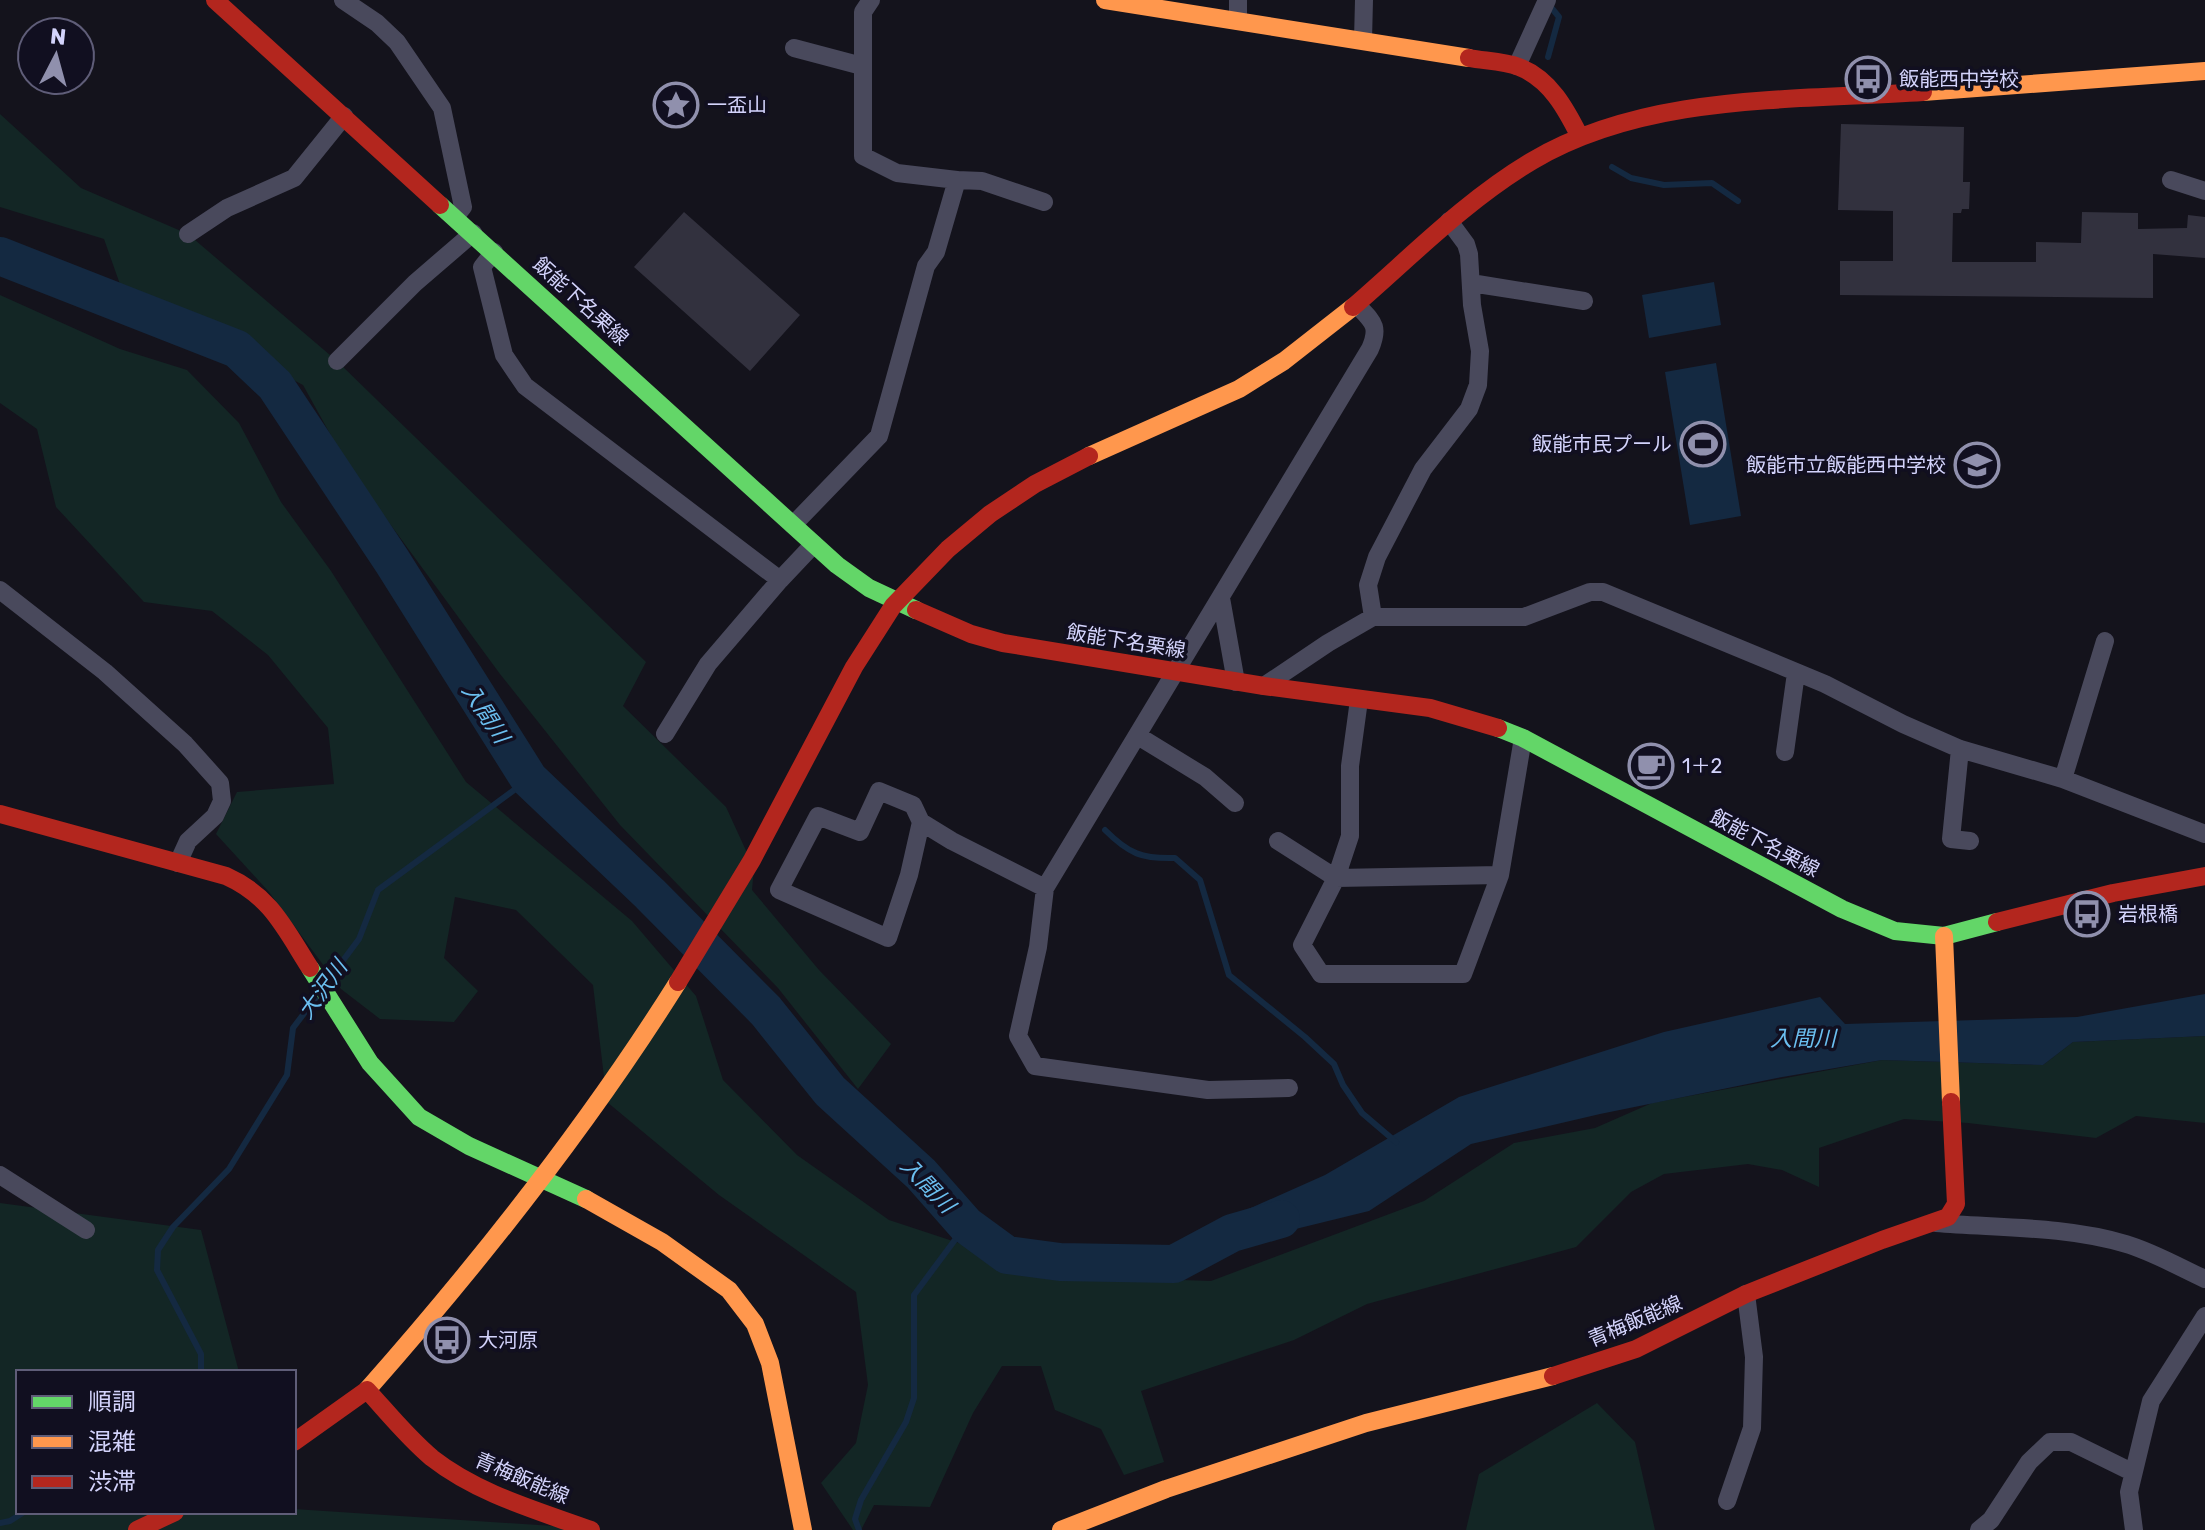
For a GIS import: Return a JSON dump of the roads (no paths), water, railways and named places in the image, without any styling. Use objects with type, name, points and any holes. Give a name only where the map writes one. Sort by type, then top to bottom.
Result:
[{"type":"street","name":"飯能下名栗線","points":[[215,0],[814,544],[869,588],[896,601],[971,634],[1003,643],[1236,682],[1430,708],[1470,718],[1523,738],[1876,925],[1914,934],[1944,936],[2113,893],[2205,876]]},
{"type":"street","points":[[343,0],[377,23],[397,42],[442,108],[463,207],[455,217]]},
{"type":"street","points":[[871,0],[863,12],[863,156],[897,173],[982,181],[1044,202]]},
{"type":"street","points":[[1105,0],[1517,66],[1537,75],[1552,89],[1580,137]]},
{"type":"street","points":[[1238,0],[1238,21]]},
{"type":"street","points":[[1363,40],[1364,0]]},
{"type":"street","points":[[1517,66],[1545,4]]},
{"type":"street","points":[[794,48],[862,66]]},
{"type":"street","points":[[296,1441],[367,1390],[459,1284],[543,1178],[615,1078],[752,859],[862,654],[896,601],[949,548],[1014,497],[1079,461],[1241,388],[1286,361],[1357,305],[1449,221],[1527,166],[1580,137],[1648,117],[1718,104],[2012,87],[2205,71]]},
{"type":"street","points":[[188,234],[227,208],[294,178],[344,116]]},
{"type":"street","points":[[793,525],[879,436],[926,266],[936,252],[957,180]]},
{"type":"street","points":[[2171,180],[2205,191]]},
{"type":"street","points":[[1373,617],[1368,585],[1377,557],[1423,469],[1475,398],[1480,351],[1469,254],[1466,244],[1449,221]]},
{"type":"street","points":[[337,361],[415,283],[473,233]]},
{"type":"street","points":[[494,252],[482,267],[504,355],[525,386],[780,580]]},
{"type":"street","points":[[1471,283],[1584,301]]},
{"type":"street","points":[[1289,1088],[1208,1090],[1035,1066],[1018,1036],[1038,947],[1045,888],[1370,349],[1376,336],[1374,323],[1357,305]]},
{"type":"street","points":[[665,734],[708,664],[814,544]]},
{"type":"street","points":[[0,590],[105,672],[185,744],[220,783],[222,801],[215,816],[188,841],[178,863]]},
{"type":"street","points":[[1264,686],[1373,617],[1524,617],[1590,592],[1603,592],[1796,673],[1960,749],[2063,779],[2205,834]]},
{"type":"street","points":[[1221,598],[1236,682]]},
{"type":"street","points":[[2063,779],[2105,641]]},
{"type":"street","points":[[1785,752],[1796,673]]},
{"type":"street","points":[[1359,700],[1350,766],[1350,836],[1336,878],[1302,945],[1321,974],[1463,974],[1500,875],[1523,738]]},
{"type":"street","points":[[1138,736],[1205,777],[1235,803]]},
{"type":"street","points":[[1960,749],[1951,839],[1970,841]]},
{"type":"street","points":[[921,822],[909,875],[888,938],[779,890],[818,816],[860,832],[879,791],[913,805],[921,822],[952,841],[1045,888]]},
{"type":"street","points":[[0,814],[226,876],[261,895],[370,1063],[419,1117],[469,1146],[595,1203],[662,1242],[729,1290],[755,1324],[770,1363],[803,1530]]},
{"type":"street","points":[[1278,841],[1336,878],[1500,875]]},
{"type":"street","points":[[1934,1223],[1948,1217],[1955,1209],[1944,936]]},
{"type":"street","points":[[0,1175],[86,1230]]},
{"type":"street","points":[[1934,1223],[2069,1233],[2105,1239],[2128,1245],[2205,1279]]},
{"type":"street","name":"青梅飯能線","points":[[1061,1530],[1166,1489],[1366,1423],[1539,1381],[1636,1349],[1746,1294],[1882,1240],[1934,1223]]},
{"type":"street","points":[[1727,1501],[1752,1428],[1754,1357],[1746,1294]]},
{"type":"street","points":[[2134,1530],[2129,1492],[2151,1401],[2205,1316]]},
{"type":"street","name":"青梅飯能線","points":[[367,1390],[414,1442],[443,1466],[477,1486],[591,1530]]},
{"type":"street","points":[[1979,1530],[1991,1520],[2029,1462],[2050,1442],[2071,1442],[2132,1472]]},
{"type":"street","points":[[137,1530],[171,1514]]},
{"type":"water","points":[[1714,282],[1721,325],[1649,338],[1642,295]]},
{"type":"water","name":"飯能市民プール","points":[[1716,363],[1741,516],[1690,525],[1665,372]]},
{"type":"water","name":"入間川","points":[[2205,994],[2205,1036],[2073,1042],[2043,1065],[1882,1060],[1777,1078],[1471,1144],[1369,1211],[1238,1243],[1226,1219],[1325,1175],[1459,1097],[1664,1032],[1820,997],[1845,1024],[2077,1017]]},
{"type":"waterway","points":[[1548,57],[1559,17],[1550,6]]},
{"type":"waterway","points":[[1612,167],[1631,178],[1664,185],[1712,183],[1738,201]]},
{"type":"waterway","name":"入間川","points":[[0,256],[237,349],[275,385],[392,561],[529,779],[650,894],[766,1011],[830,1091],[921,1174],[966,1225],[1007,1255],[1060,1262],[1174,1264],[1232,1233],[1281,1219]]},
{"type":"waterway","name":"大沢川","points":[[327,982],[359,939],[378,890],[529,779]]},
{"type":"waterway","points":[[1105,830],[1121,845],[1137,853],[1175,858],[1200,880],[1229,975],[1334,1064],[1343,1085],[1362,1113],[1396,1142]]},
{"type":"waterway","name":"大沢川","points":[[201,1370],[201,1354],[157,1270],[158,1250],[173,1227],[229,1169],[287,1075],[293,1028],[318,995]]},
{"type":"waterway","points":[[859,1530],[855,1519],[861,1500],[906,1422],[914,1398],[914,1295],[966,1225]]},
{"type":"waterway","name":"大沢川","points":[[0,1523],[21,1514]]},
{"type":"place","name":"飯能西中学校","points":[[1868,79]]},
{"type":"place","name":"一盃山","points":[[676,105]]},
{"type":"place","name":"飯能市民プール","points":[[1703,444]]},
{"type":"place","name":"飯能市立飯能西中学校","points":[[1977,465]]},
{"type":"place","name":"1＋2","points":[[1651,766]]},
{"type":"place","name":"岩根橋","points":[[2087,914]]},
{"type":"place","name":"大河原","points":[[447,1340]]}]
